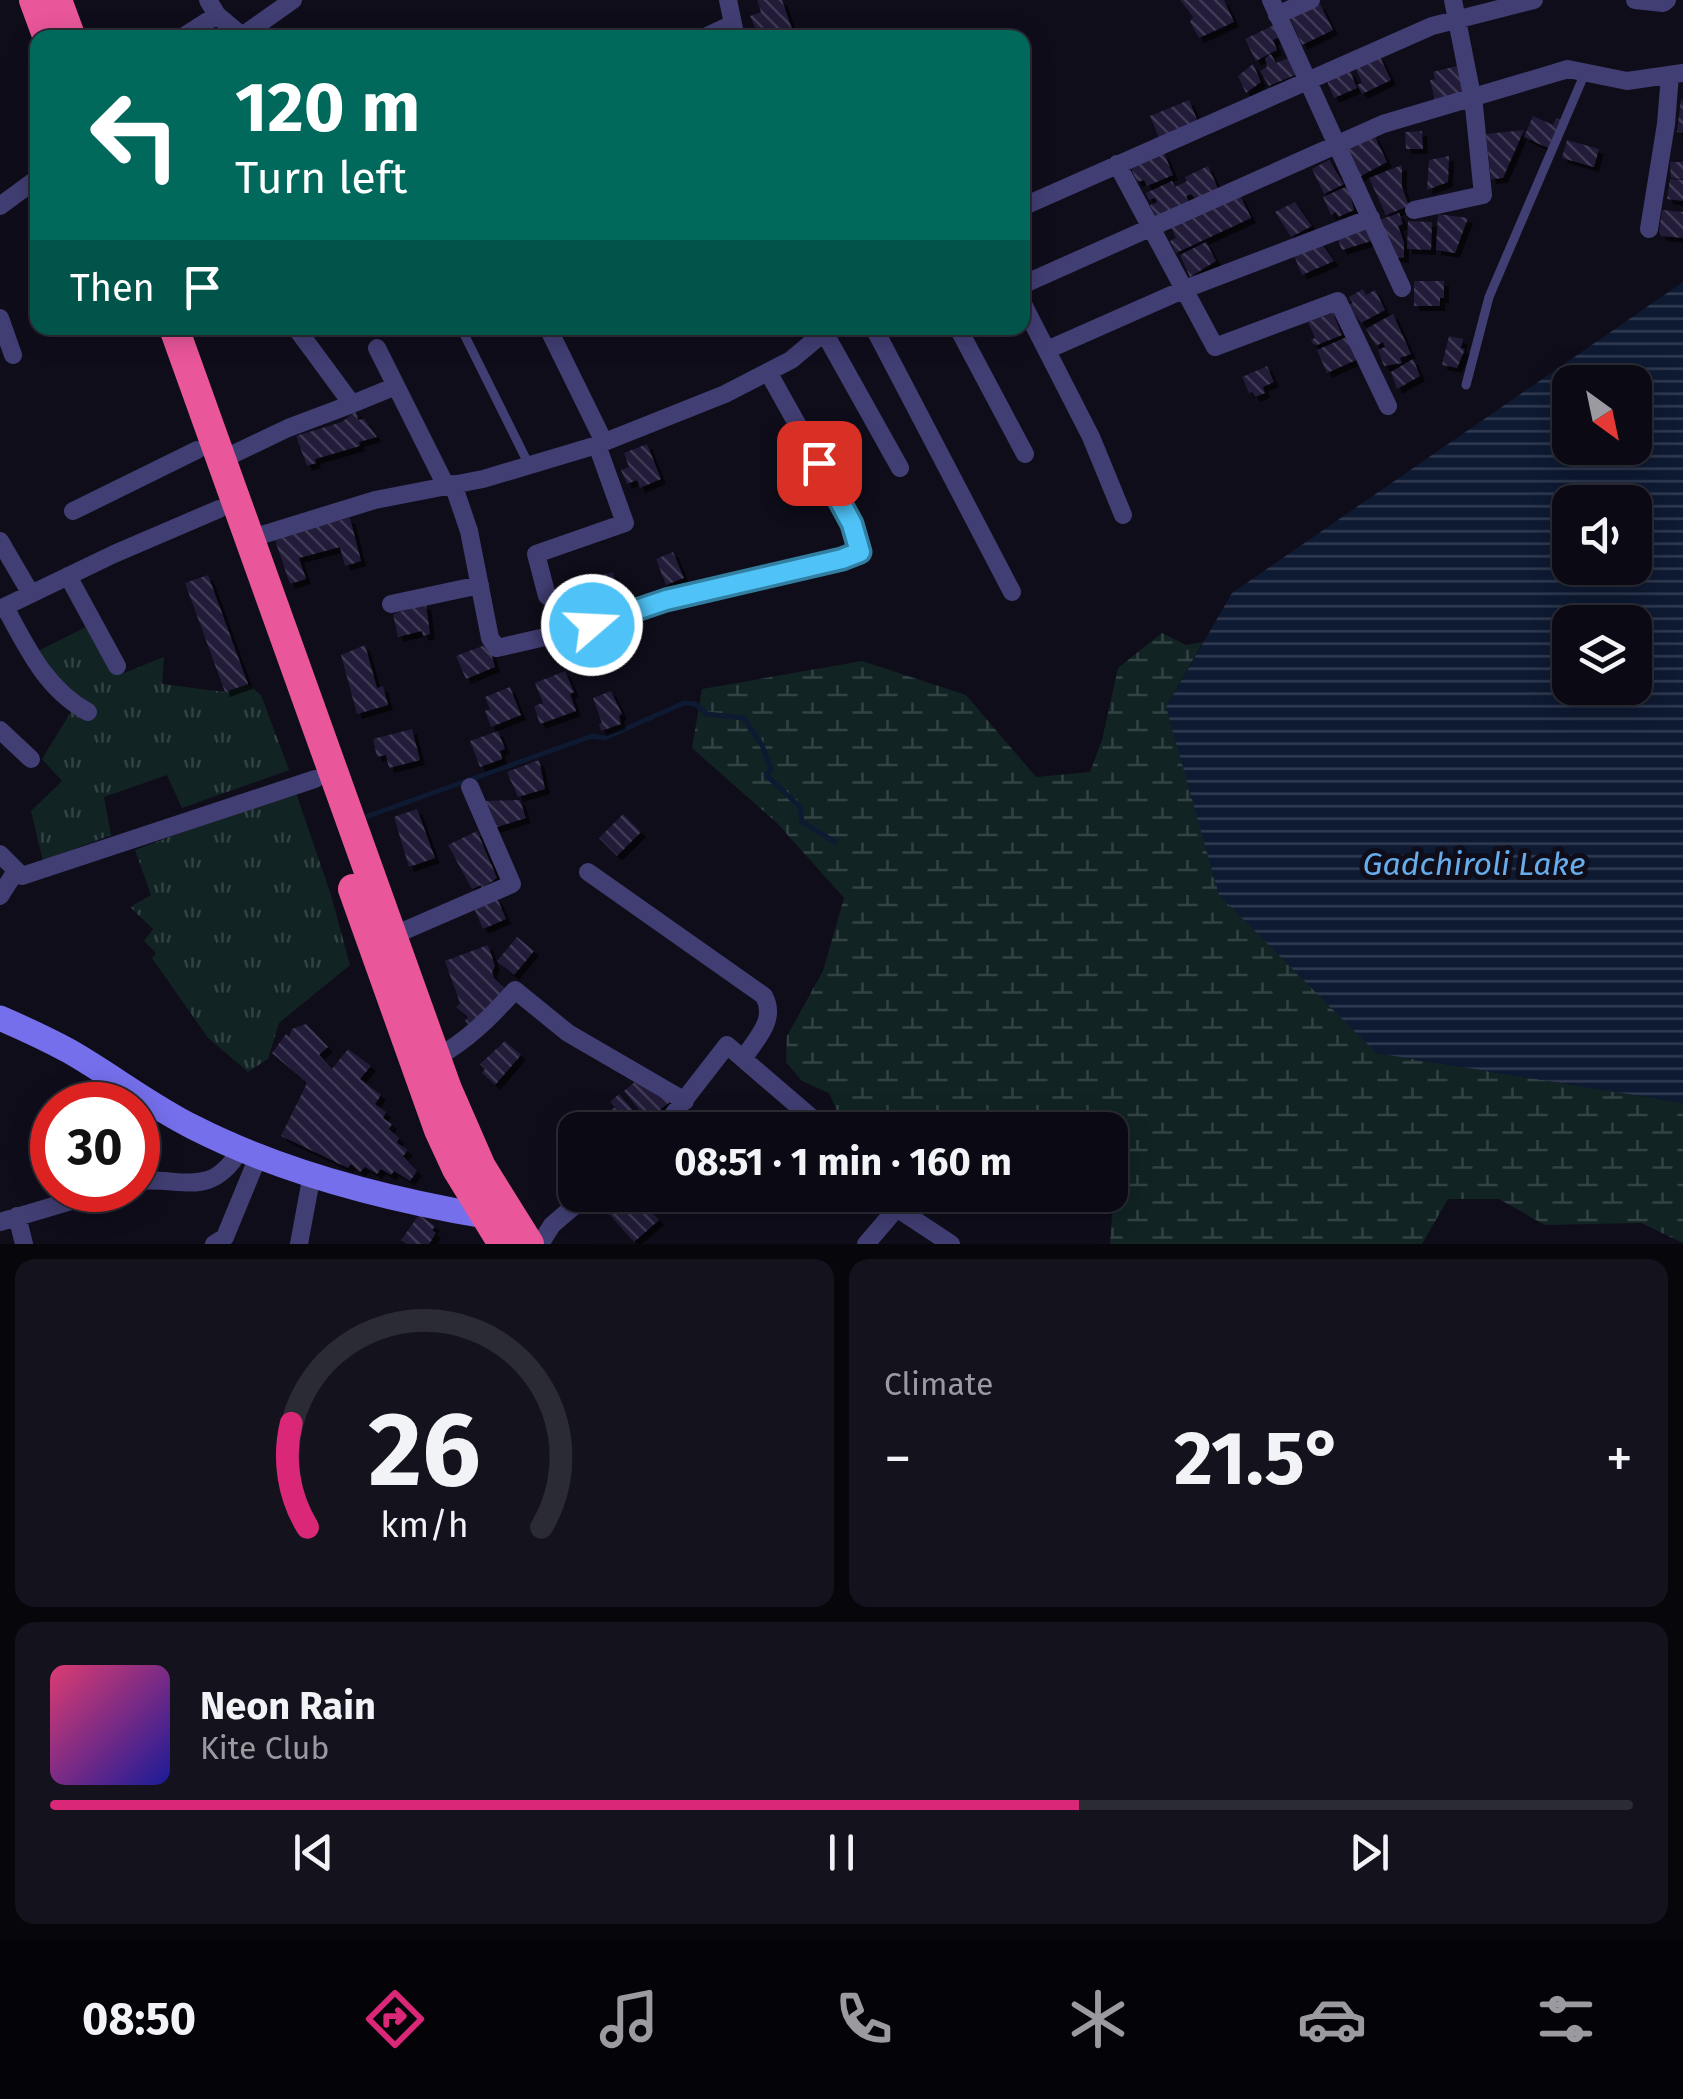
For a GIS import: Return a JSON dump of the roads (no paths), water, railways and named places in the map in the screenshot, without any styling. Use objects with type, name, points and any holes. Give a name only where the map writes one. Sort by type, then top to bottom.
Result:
[{"type":"highway","points":[[34,0],[45,30]]},
{"type":"highway","points":[[57,0],[68,30]]},
{"type":"highway","points":[[157,335],[250,539],[436,1058],[481,1167],[529,1244]]},
{"type":"highway","points":[[176,335],[209,455],[218,509],[439,1130],[503,1244]]},
{"type":"street","points":[[250,30],[293,0]]},
{"type":"street","points":[[728,0],[734,30]]},
{"type":"street","points":[[1311,0],[1274,7],[1402,288]]},
{"type":"street","points":[[1414,210],[1483,195],[1472,98],[1453,0]]},
{"type":"street","points":[[1030,203],[1432,26],[1534,0]]},
{"type":"street","points":[[1635,0],[1667,0]]},
{"type":"street","points":[[189,30],[212,7],[236,30]]},
{"type":"street","points":[[1030,281],[1383,124],[1568,69],[1627,80],[1677,74],[1649,229]]},
{"type":"street","points":[[1118,164],[1215,347],[1338,301],[1388,406]]},
{"type":"street","points":[[0,206],[30,184]]},
{"type":"street","points":[[1047,350],[1185,289],[1371,218]]},
{"type":"street","points":[[1030,317],[1124,515]]},
{"type":"street","points":[[0,318],[14,355]]},
{"type":"street","points":[[307,335],[352,404]]},
{"type":"street","points":[[548,596],[536,554],[624,522],[600,444],[551,335]]},
{"type":"street","points":[[250,539],[375,500],[449,485],[600,444],[726,394],[791,360],[820,335]]},
{"type":"street","points":[[829,335],[900,468]]},
{"type":"street","points":[[878,335],[1012,592]]},
{"type":"street","points":[[962,335],[1024,454]]},
{"type":"street","points":[[377,348],[469,531],[490,638],[497,648],[567,632],[666,600],[860,552],[852,524],[768,372]]},
{"type":"street","points":[[73,511],[209,455],[396,386]]},
{"type":"street","points":[[88,712],[66,700],[52,685],[3,608],[218,509]]},
{"type":"street","points":[[0,541],[31,594]]},
{"type":"street","points":[[68,576],[117,666]]},
{"type":"street","points":[[391,604],[480,585]]},
{"type":"street","points":[[0,730],[32,759]]},
{"type":"street","points":[[0,854],[22,876],[315,779]]},
{"type":"street","points":[[392,936],[512,884],[470,788]]},
{"type":"street","points":[[0,896],[16,871]]},
{"type":"street","points":[[588,872],[764,996],[769,1018],[743,1060]]},
{"type":"street","points":[[436,1058],[461,1044],[515,990],[568,1033],[682,1112]]},
{"type":"street","points":[[0,1018],[70,1052],[130,1093],[249,1154],[424,1206],[484,1216]]},
{"type":"street","points":[[677,1112],[727,1045],[805,1112]]},
{"type":"street","points":[[160,1182],[200,1184],[249,1154]]},
{"type":"street","points":[[214,1244],[225,1237],[249,1154]]},
{"type":"street","points":[[299,1244],[312,1174]]},
{"type":"street","points":[[24,1244],[8,1219],[32,1212]]},
{"type":"street","points":[[540,1244],[552,1225],[567,1212]]},
{"type":"street","points":[[866,1244],[891,1212]]},
{"type":"street","points":[[912,1212],[951,1244]]},
{"type":"lane","points":[[1466,386],[1490,298],[1586,71]]},
{"type":"lane","points":[[464,335],[529,465]]},
{"type":"water","name":"Gadchiroli Lake","points":[[1683,282],[1683,1103],[1376,1053],[1219,895],[1166,707],[1232,593],[1552,372],[1552,465],[1652,465],[1652,365],[1563,365]]},
{"type":"waterway","points":[[360,819],[592,736],[605,738],[684,703],[695,704],[707,714],[744,718],[762,745],[771,770],[766,775],[800,807],[802,822],[835,842]]}]
